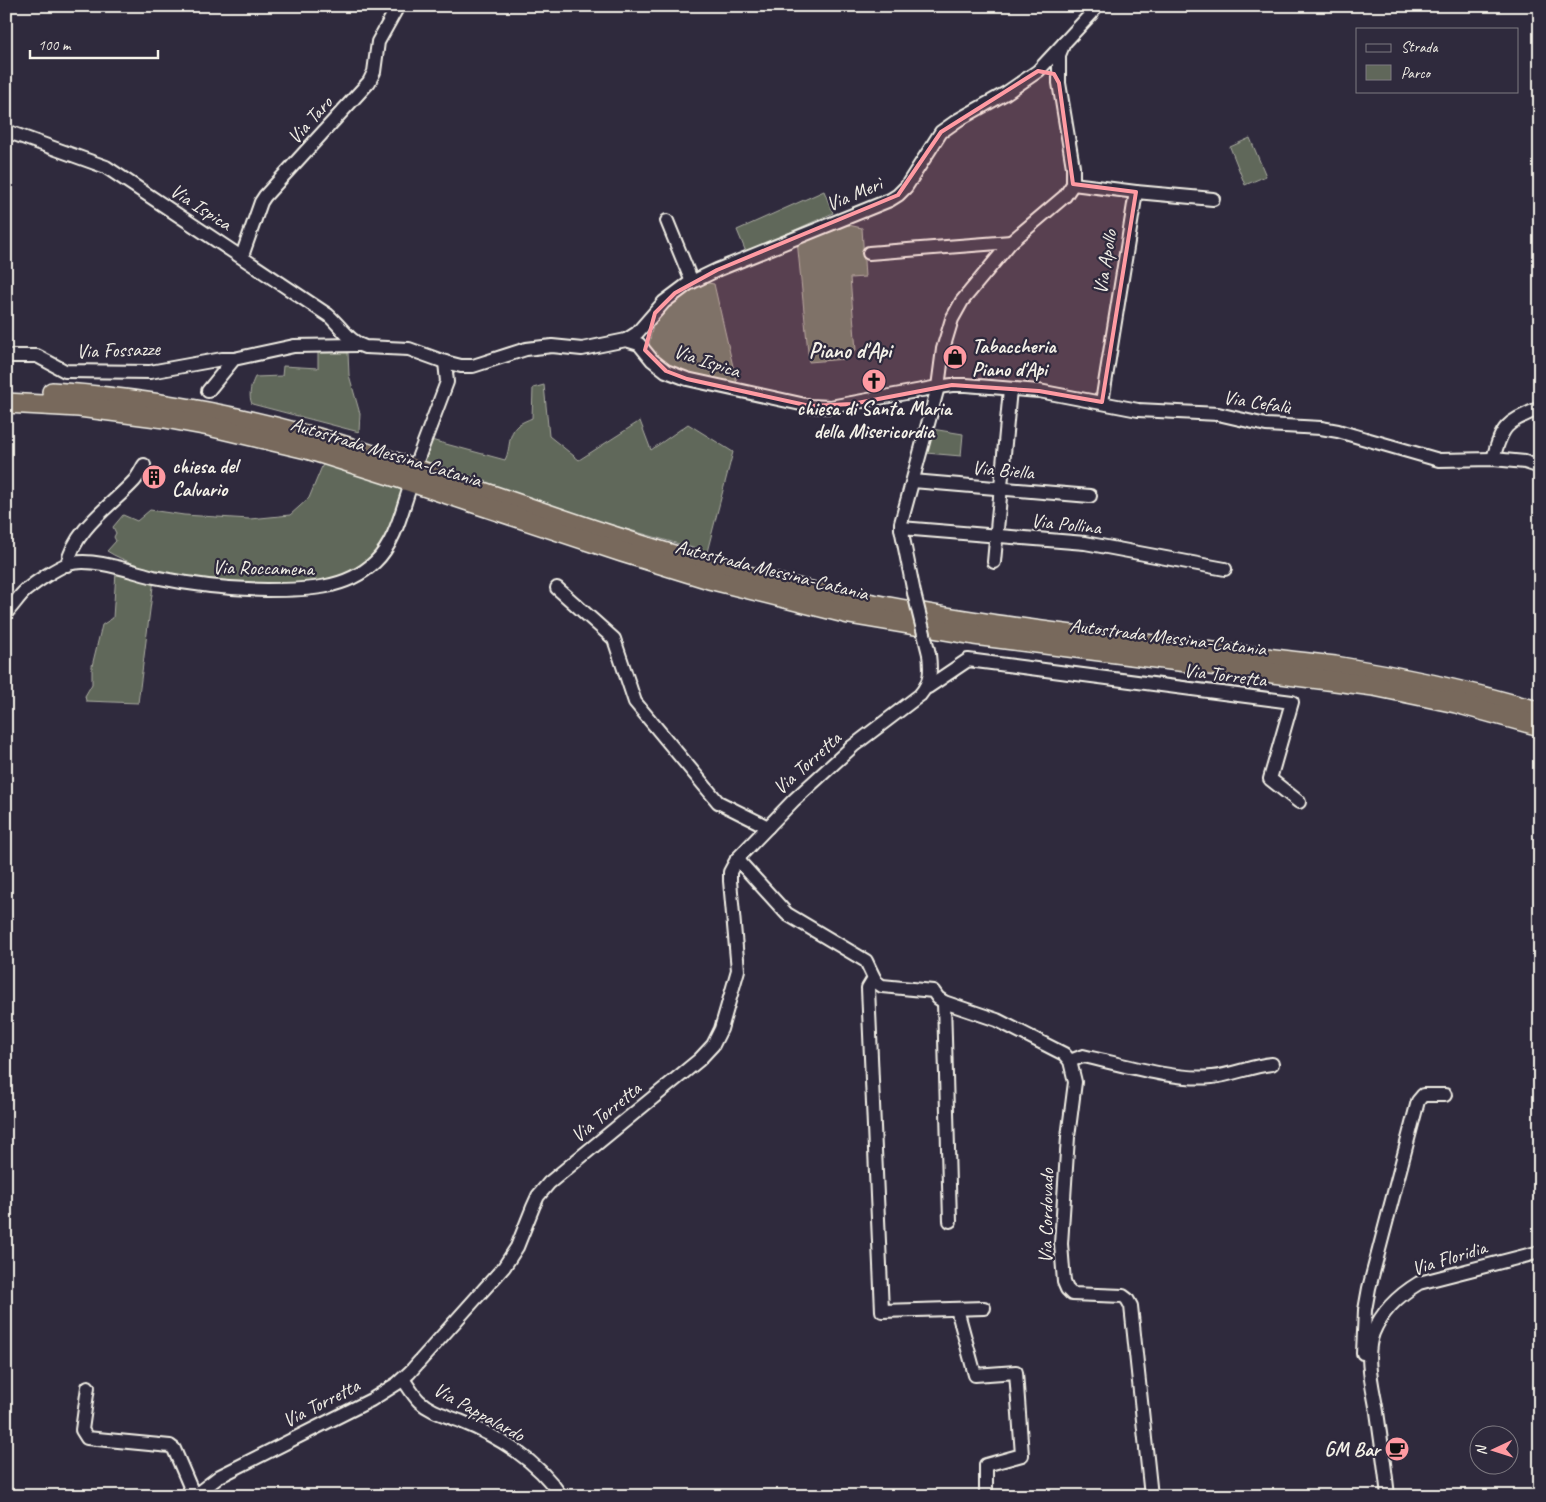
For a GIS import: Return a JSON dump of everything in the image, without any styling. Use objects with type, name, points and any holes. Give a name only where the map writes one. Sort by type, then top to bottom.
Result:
[{"type":"highway","name":"Autostrada Messina-Catania","points":[[6,390],[81,394],[127,399],[210,412],[310,435],[714,567],[850,600],[977,622],[1377,673],[1459,690],[1540,712]]},
{"type":"highway","name":"Autostrada Messina-Catania","points":[[6,403],[79,407],[165,418],[307,449],[709,579],[849,614],[887,622],[992,638],[1366,685],[1448,701],[1540,726]]},
{"type":"street","name":"Via Taro","points":[[242,256],[261,202],[265,196],[369,82],[374,72],[378,42],[398,6]]},
{"type":"street","name":"Via Merì","points":[[644,326],[655,312],[675,293],[692,282],[898,195],[906,187],[941,132],[958,120],[1006,94],[1038,71],[1091,14],[1096,6]]},
{"type":"street","points":[[928,686],[931,672],[929,654],[901,528],[938,387],[943,350],[952,319],[962,301],[1011,242],[1065,196],[1073,184],[1073,167],[1059,84],[1059,55],[1064,43]]},
{"type":"street","points":[[1038,71],[1049,71],[1054,74],[1059,84]]},
{"type":"street","name":"Via Ispica","points":[[6,131],[106,167],[328,315],[358,345]]},
{"type":"street","points":[[1073,184],[1213,199]]},
{"type":"street","name":"Via Apollo","points":[[1102,402],[1136,192]]},
{"type":"street","points":[[667,221],[692,282]]},
{"type":"street","points":[[869,253],[1011,242]]},
{"type":"street","points":[[642,347],[655,312]]},
{"type":"street","points":[[642,347],[644,326]]},
{"type":"street","points":[[626,340],[637,334],[644,326]]},
{"type":"street","name":"Via Ispica","points":[[234,359],[294,346],[358,345],[365,347],[409,348],[445,362],[461,366],[473,366],[526,349],[552,346],[582,350],[626,340],[642,347],[652,360],[666,371],[687,379],[810,406],[830,407],[938,387],[966,386]]},
{"type":"street","name":"Via Fossazze","points":[[6,356],[37,356],[65,371],[150,372],[213,360],[234,359]]},
{"type":"street","points":[[208,391],[234,359]]},
{"type":"street","points":[[445,362],[447,382]]},
{"type":"street","points":[[417,461],[447,382],[461,366]]},
{"type":"street","name":"Via Cefalù","points":[[966,386],[1039,391],[1138,410],[1204,413],[1233,417],[1266,425],[1330,430],[1439,460],[1493,459],[1525,462],[1540,467]]},
{"type":"street","points":[[994,562],[1010,389]]},
{"type":"street","points":[[1493,459],[1497,443],[1511,421],[1540,408]]},
{"type":"street","points":[[67,565],[74,548],[85,531],[107,506],[136,480],[144,465]]},
{"type":"street","name":"Via Biella","points":[[913,481],[1090,496]]},
{"type":"street","name":"Via Roccamena","points":[[6,613],[25,590],[67,565],[79,563],[94,564],[192,585],[234,589],[306,590],[345,581],[360,573],[379,558],[391,539],[409,490]]},
{"type":"street","name":"Via Pollina","points":[[901,528],[1085,543],[1225,569]]},
{"type":"street","points":[[558,588],[614,639],[635,702],[718,802],[768,827]]},
{"type":"street","name":"Via Torretta","points":[[88,1387],[82,1430],[87,1438],[170,1446],[174,1449],[194,1496],[220,1476],[371,1400],[403,1379],[504,1267],[517,1247],[535,1201],[549,1183],[699,1060],[713,1045],[721,1029],[738,970],[730,881],[730,872],[737,859],[794,800],[853,746],[920,695],[928,686],[968,660],[1292,702],[1270,779],[1299,802]]},
{"type":"street","points":[[737,859],[787,914],[866,961],[876,982],[882,986],[933,991],[944,1002],[997,1020],[1064,1054],[1070,1061],[1083,1056],[1168,1075],[1192,1078],[1214,1077],[1248,1067],[1272,1064]]},
{"type":"street","points":[[874,978],[868,988],[882,1311],[984,1308]]},
{"type":"street","points":[[944,1002],[950,1221]]},
{"type":"street","name":"Via Cordovado","points":[[1070,1061],[1075,1082],[1068,1137],[1061,1244],[1064,1282],[1066,1289],[1072,1294],[1123,1296],[1128,1299],[1131,1306],[1151,1496]]},
{"type":"street","points":[[1372,1377],[1365,1373],[1362,1348],[1368,1288],[1418,1101],[1423,1095],[1445,1095]]},
{"type":"street","name":"Via Floridia","points":[[1388,1496],[1370,1359],[1373,1334],[1391,1305],[1402,1293],[1419,1283],[1540,1252]]},
{"type":"street","points":[[957,1309],[975,1375],[1016,1372],[1022,1455],[986,1465],[986,1496]]},
{"type":"street","name":"Via Pappalardo","points":[[403,1379],[418,1400],[435,1412],[461,1421],[496,1438],[511,1448],[540,1471],[561,1496]]},
{"type":"highlighted area","points":[[1038,71],[1054,74],[1059,83],[1073,184],[1136,192],[1102,402],[1039,391],[952,385],[852,404],[810,406],[687,379],[666,371],[645,350],[655,313],[675,293],[717,270],[898,195],[941,132]]},
{"type":"green space","points":[[1250,138],[1266,176],[1245,185],[1230,147]]},
{"type":"green space","points":[[824,191],[833,213],[746,252],[737,230]]},
{"type":"green space","points":[[839,223],[862,228],[865,277],[850,278],[856,350],[845,359],[809,362],[797,240]]},
{"type":"green space","points":[[702,282],[714,284],[738,388],[696,378],[664,365],[649,348],[653,327],[658,315],[666,304],[675,296]]},
{"type":"green space","points":[[318,352],[348,353],[349,375],[360,414],[359,432],[252,404],[250,397],[255,377],[282,376],[283,366],[318,368]]},
{"type":"green space","points":[[544,385],[549,436],[579,460],[640,421],[651,450],[688,424],[733,452],[707,552],[521,499],[422,464],[431,440],[505,460],[512,433],[520,424],[532,418],[533,388]]},
{"type":"green space","points":[[932,429],[963,434],[961,456],[926,453]]},
{"type":"green space","points":[[323,464],[355,473],[404,491],[389,533],[377,552],[362,567],[336,580],[310,585],[207,581],[152,570],[117,557],[107,551],[116,541],[114,537],[116,533],[113,527],[123,515],[137,521],[150,510],[184,515],[250,519],[290,515],[309,498]]},
{"type":"green space","points":[[116,572],[154,579],[138,703],[86,701],[85,696],[92,684],[92,666],[102,625],[113,618]]},
{"type":"place","name":"Tabaccheria Piano d'Api","points":[[955,357]]},
{"type":"place","name":"chiesa di Santa Maria della Misericordia","points":[[874,381]]},
{"type":"place","name":"chiesa del Calvario","points":[[154,477]]},
{"type":"place","name":"GM Bar","points":[[1397,1449]]},
{"type":"district","name":"Piano d'Api","points":[[850,351]]}]
